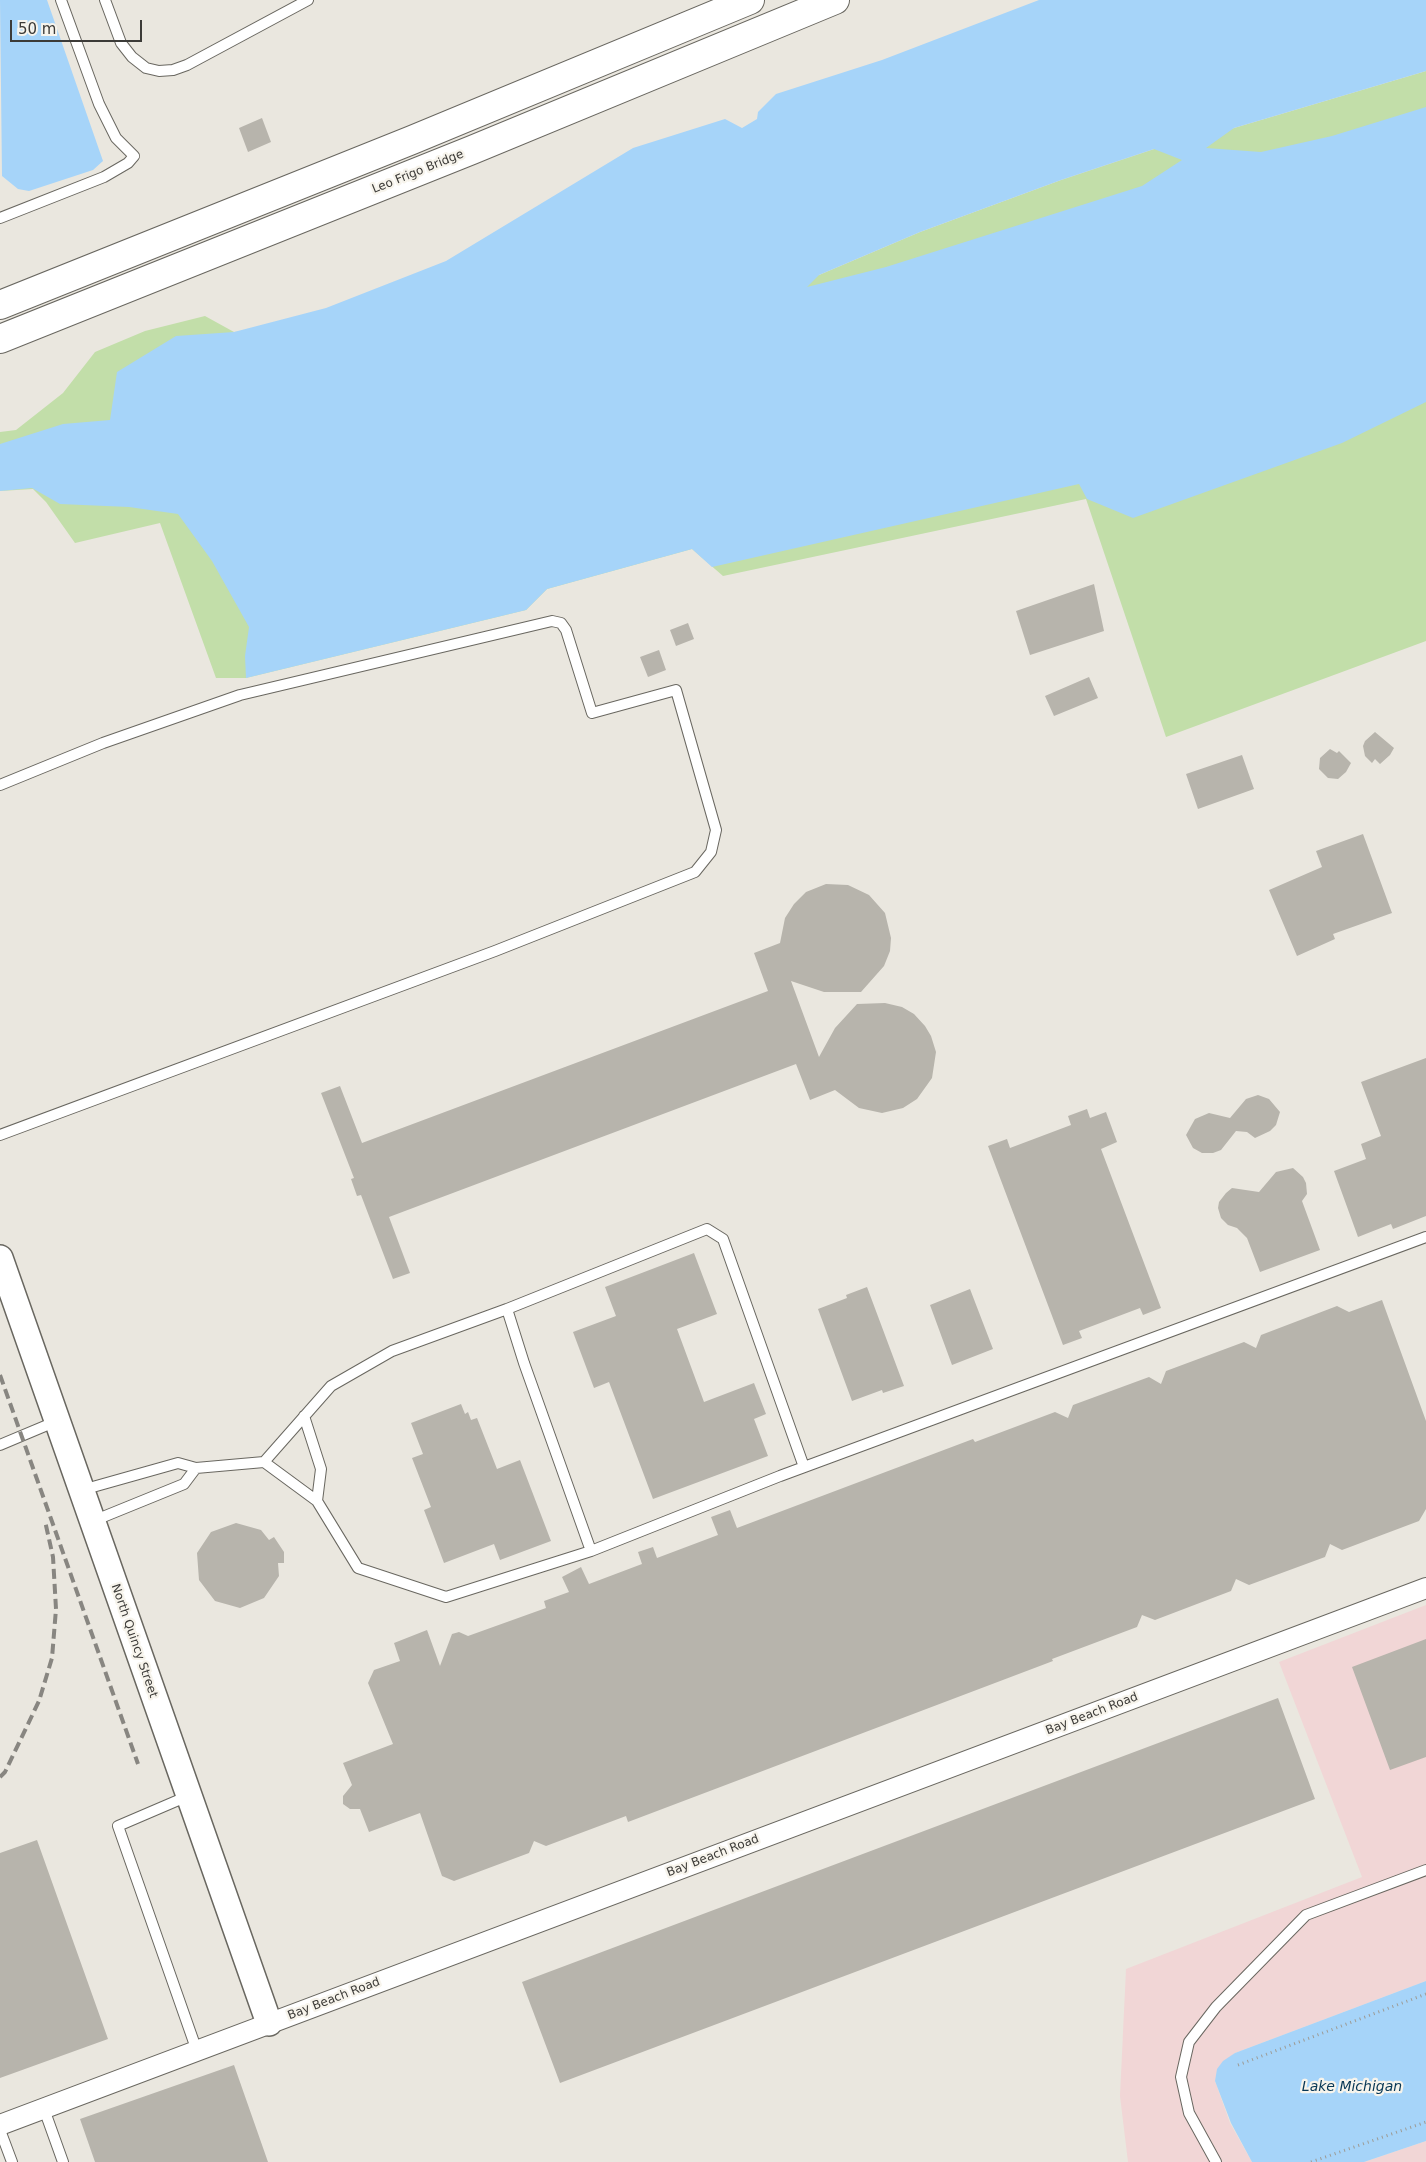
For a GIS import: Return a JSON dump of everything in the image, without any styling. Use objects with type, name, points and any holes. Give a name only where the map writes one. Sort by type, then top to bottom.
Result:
[{"type":"highway","points":[[0,305],[412,140],[750,0]]},
{"type":"highway","name":"Leo Frigo Bridge","points":[[0,339],[472,150],[835,0]]},
{"type":"street","name":"North Quincy Street","points":[[2,1271],[57,1421],[268,2023]]},
{"type":"street","name":"Bay Beach Road","points":[[0,2125],[1426,1588]]},
{"type":"lane","points":[[0,218],[104,177],[128,163],[134,156],[116,138],[98,104],[61,0]]},
{"type":"lane","points":[[105,0],[121,43],[132,57],[146,68],[159,71],[173,70],[187,65],[308,0]]},
{"type":"lane","points":[[0,785],[103,743],[240,695],[552,621],[561,623],[566,630],[592,712],[676,690],[716,830],[711,852],[695,872],[495,951],[0,1135]]},
{"type":"lane","points":[[264,1462],[331,1386],[392,1351],[507,1309],[707,1229],[723,1239],[804,1468]]},
{"type":"lane","points":[[81,1490],[178,1463],[196,1468],[264,1462],[317,1501],[358,1568],[446,1597],[591,1551],[804,1468],[1426,1237]]},
{"type":"lane","points":[[507,1309],[524,1364],[591,1551]]},
{"type":"lane","points":[[304,1416],[322,1469],[317,1501]]},
{"type":"lane","points":[[0,1445],[57,1421]]},
{"type":"lane","points":[[92,1522],[184,1484],[196,1468]]},
{"type":"lane","points":[[188,1796],[118,1826],[197,2051]]},
{"type":"lane","points":[[1216,2162],[1189,2113],[1181,2077],[1189,2042],[1216,2007],[1306,1915],[1426,1870]]},
{"type":"lane","points":[[44,2109],[63,2162]]},
{"type":"lane","points":[[0,2130],[12,2162]]},
{"type":"path","points":[[1238,2065],[1426,1994]]},
{"type":"path","points":[[1311,2162],[1426,2122]]},
{"type":"shaded area","points":[[1426,1605],[1426,1981],[1235,2053],[1215,2081],[1230,2123],[1252,2162],[1128,2162],[1120,2096],[1126,1969],[1362,1877],[1279,1662]]},
{"type":"shaded area","points":[[1426,2141],[1426,2162],[1364,2162]]},
{"type":"green space","points":[[1426,71],[1426,641],[1166,737],[1086,499],[723,576],[692,549],[547,589],[526,610],[246,678],[216,678],[160,523],[75,543],[46,502],[33,489],[0,491],[0,432],[16,430],[63,393],[95,352],[145,331],[205,316],[234,332],[819,275],[920,232],[1061,180],[1154,149],[1234,128]]},
{"type":"water","points":[[0,0],[47,0],[103,161],[93,170],[29,191],[18,189],[2,176]]},
{"type":"water","points":[[1039,0],[1426,0],[1426,71],[1234,128],[1206,148],[1261,152],[1332,136],[1426,107],[1426,402],[1342,443],[1133,518],[1087,499],[1079,484],[712,567],[692,549],[547,589],[526,610],[246,678],[245,656],[249,627],[212,561],[178,514],[129,507],[60,504],[32,488],[0,491],[0,444],[63,424],[110,420],[117,372],[176,336],[234,332],[326,308],[446,261],[633,148],[725,119],[742,128],[757,119],[758,112],[776,94],[882,60]],"holes":[[[1154,149],[1182,160],[1142,186],[886,267],[807,287],[819,275],[920,232],[1061,180]]]},
{"type":"water","name":"Lake Michigan","points":[[1426,1981],[1426,2141],[1364,2162],[1252,2162],[1231,2123],[1215,2081],[1217,2069],[1223,2061],[1235,2053]]},
{"type":"building","points":[[262,118],[271,142],[248,152],[239,128]]},
{"type":"building","points":[[1094,584],[1104,631],[1030,655],[1016,611]]},
{"type":"building","points":[[688,623],[694,639],[676,646],[670,630]]},
{"type":"building","points":[[659,650],[666,670],[648,677],[640,657]]},
{"type":"building","points":[[1089,677],[1098,698],[1054,716],[1045,696]]},
{"type":"building","points":[[1375,732],[1394,748],[1390,755],[1380,764],[1375,759],[1372,763],[1365,756],[1363,746],[1365,741]]},
{"type":"building","points":[[1330,749],[1337,753],[1339,751],[1351,763],[1346,772],[1338,779],[1328,778],[1319,769],[1320,758]]},
{"type":"building","points":[[1242,755],[1254,789],[1198,809],[1186,774]]},
{"type":"building","points":[[1363,834],[1392,913],[1333,934],[1335,939],[1297,956],[1269,890],[1322,867],[1316,851]]},
{"type":"building","points":[[826,884],[848,885],[869,895],[885,913],[891,938],[890,951],[884,966],[861,992],[824,992],[791,981],[819,1057],[835,1028],[857,1004],[885,1003],[902,1007],[914,1014],[925,1026],[931,1036],[936,1052],[932,1078],[917,1099],[903,1108],[882,1113],[859,1108],[835,1090],[810,1100],[796,1064],[389,1217],[410,1273],[393,1279],[361,1195],[357,1196],[351,1179],[354,1178],[321,1093],[340,1086],[362,1143],[768,991],[754,953],[780,943],[785,918],[794,904],[806,892]]},
{"type":"building","points":[[1426,1058],[1426,1216],[1393,1229],[1391,1224],[1358,1237],[1334,1171],[1366,1159],[1361,1144],[1381,1136],[1361,1082]]},
{"type":"building","points":[[1258,1095],[1269,1099],[1280,1112],[1276,1125],[1270,1131],[1255,1138],[1247,1132],[1236,1131],[1221,1150],[1213,1153],[1202,1153],[1193,1148],[1186,1135],[1195,1119],[1209,1113],[1230,1118],[1246,1099]]},
{"type":"building","points":[[1087,1109],[1090,1118],[1106,1112],[1117,1142],[1101,1149],[1161,1308],[1143,1315],[1140,1308],[1079,1331],[1082,1338],[1063,1345],[988,1146],[1007,1139],[1010,1148],[1071,1125],[1068,1116]]},
{"type":"building","points":[[1293,1168],[1303,1177],[1306,1183],[1307,1194],[1302,1201],[1320,1250],[1260,1272],[1247,1238],[1237,1228],[1228,1225],[1221,1218],[1218,1208],[1219,1202],[1232,1188],[1259,1192],[1276,1172]]},
{"type":"building","points":[[694,1253],[717,1314],[677,1329],[704,1402],[754,1383],[766,1414],[754,1419],[768,1456],[653,1499],[609,1382],[594,1388],[573,1332],[616,1316],[605,1287]]},
{"type":"building","points":[[867,1287],[904,1386],[883,1393],[882,1390],[852,1401],[818,1309],[847,1298],[846,1295]]},
{"type":"building","points":[[970,1289],[993,1349],[952,1365],[930,1305]]},
{"type":"building","points":[[1382,1300],[1426,1421],[1426,1509],[1419,1521],[1342,1550],[1330,1544],[1325,1557],[1249,1585],[1236,1579],[1231,1591],[1155,1620],[1142,1615],[1137,1627],[1052,1659],[1053,1661],[628,1822],[626,1816],[546,1846],[534,1841],[529,1853],[454,1881],[442,1876],[420,1813],[369,1832],[360,1809],[350,1809],[343,1804],[343,1796],[352,1785],[343,1763],[393,1744],[368,1683],[374,1670],[400,1661],[394,1643],[427,1630],[440,1666],[452,1634],[459,1632],[468,1636],[546,1608],[544,1601],[569,1592],[562,1577],[581,1567],[589,1584],[642,1564],[638,1552],[653,1547],[657,1558],[718,1535],[711,1517],[730,1510],[737,1528],[973,1439],[975,1442],[1055,1412],[1068,1418],[1073,1405],[1149,1377],[1161,1384],[1166,1371],[1244,1342],[1256,1348],[1261,1335],[1337,1306],[1349,1312]]},
{"type":"building","points":[[461,1404],[465,1414],[468,1412],[471,1420],[477,1418],[497,1469],[520,1460],[551,1541],[500,1560],[494,1544],[444,1563],[424,1510],[431,1507],[412,1458],[423,1454],[411,1423]]},
{"type":"building","points":[[236,1523],[261,1530],[269,1540],[274,1537],[284,1552],[284,1563],[278,1563],[279,1576],[264,1598],[240,1608],[215,1601],[199,1580],[197,1553],[211,1532]]},
{"type":"building","points":[[1426,1639],[1426,1757],[1390,1770],[1352,1667]]},
{"type":"building","points":[[1278,1698],[1315,1799],[560,2083],[522,1982]]},
{"type":"building","points":[[37,1840],[108,2039],[0,2078],[0,1853]]},
{"type":"building","points":[[234,2065],[268,2162],[95,2162],[80,2119]]},
{"type":"railway","points":[[0,1375],[138,1764]]},
{"type":"railway","points":[[0,1777],[5,1772],[39,1701],[52,1658],[56,1609],[53,1557],[45,1521]]}]
